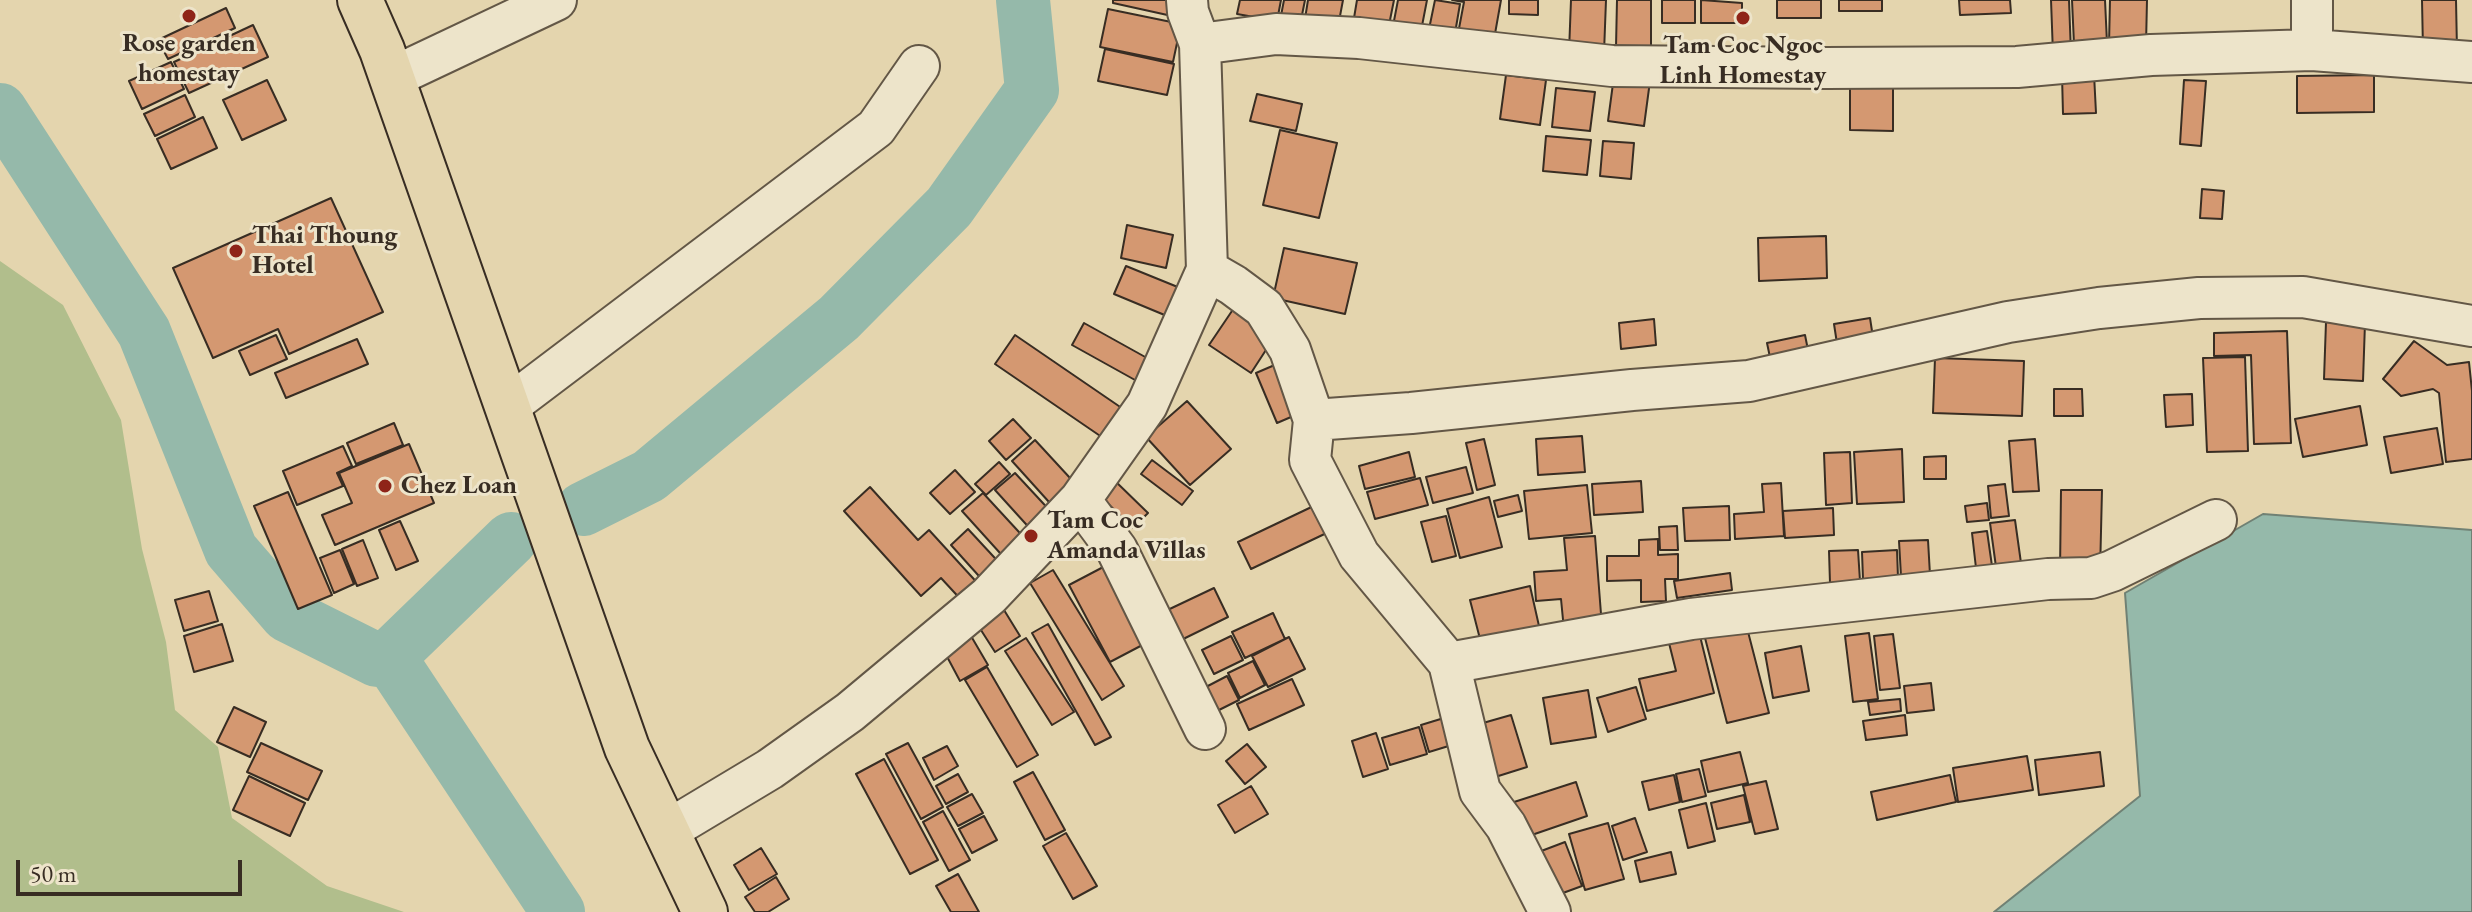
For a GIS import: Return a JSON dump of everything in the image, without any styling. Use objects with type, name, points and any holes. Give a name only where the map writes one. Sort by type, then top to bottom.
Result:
[{"type":"main road","points":[[360,0],[391,78],[627,748],[705,912]]},
{"type":"street","points":[[391,78],[556,0]]},
{"type":"street","points":[[665,832],[770,769],[862,703],[989,596],[1080,500],[1147,405],[1207,270],[1200,44],[1188,12],[1187,0]]},
{"type":"street","points":[[2312,0],[2312,50]]},
{"type":"street","points":[[1200,44],[1276,34],[1359,38],[1612,66],[2017,67],[2151,55],[2312,50],[2472,62]]},
{"type":"street","points":[[507,407],[876,128],[919,66]]},
{"type":"street","points":[[1207,270],[1264,308],[1290,350],[1314,420],[1310,460],[1359,555],[1449,663],[1480,791],[1506,826],[1550,912]]},
{"type":"street","points":[[1314,420],[1749,381],[2008,322],[2099,308],[2199,298],[2303,297],[2472,326]]},
{"type":"street","points":[[1080,500],[1117,550],[1205,729]]},
{"type":"street","points":[[1449,663],[1691,619],[2032,581],[2091,578],[2112,571],[2216,520]]},
{"type":"green space","points":[[0,261],[63,305],[121,420],[142,549],[166,642],[175,710],[218,747],[232,818],[327,886],[404,912],[0,912]]},
{"type":"shaded area","points":[[2263,514],[2472,530],[2472,912],[1994,912],[2140,796],[2125,593]]},
{"type":"building","points":[[1113,0],[1185,0],[1181,18],[1113,3]]},
{"type":"building","points":[[1240,0],[1281,0],[1277,21],[1237,14]]},
{"type":"building","points":[[1284,0],[1305,0],[1299,30],[1279,26]]},
{"type":"building","points":[[1308,0],[1343,0],[1337,32],[1304,25]]},
{"type":"building","points":[[1357,0],[1394,0],[1389,25],[1354,18]]},
{"type":"building","points":[[1398,0],[1427,0],[1421,31],[1393,26]]},
{"type":"building","points":[[1435,0],[1460,4],[1454,39],[1428,34]]},
{"type":"building","points":[[1452,0],[1501,0],[1493,45],[1457,39],[1464,2]]},
{"type":"building","points":[[1509,0],[1538,0],[1538,15],[1509,14]]},
{"type":"building","points":[[1571,0],[1606,0],[1604,53],[1569,52]]},
{"type":"building","points":[[1617,0],[1651,0],[1651,47],[1616,47]]},
{"type":"building","points":[[1662,0],[1695,0],[1695,23],[1662,23]]},
{"type":"building","points":[[1701,0],[1742,3],[1742,23],[1701,23]]},
{"type":"building","points":[[1777,0],[1821,0],[1821,18],[1777,18]]},
{"type":"building","points":[[1839,0],[1882,0],[1882,11],[1839,11]]},
{"type":"building","points":[[1959,0],[2010,0],[2011,13],[1960,15]]},
{"type":"building","points":[[2051,0],[2069,0],[2071,54],[2053,54]]},
{"type":"building","points":[[2072,0],[2105,0],[2107,43],[2074,44]]},
{"type":"building","points":[[2110,0],[2147,0],[2146,45],[2109,45]]},
{"type":"building","points":[[2422,0],[2456,0],[2457,50],[2423,50]]},
{"type":"building","points":[[226,8],[235,28],[168,59],[158,40]]},
{"type":"building","points":[[1108,9],[1181,24],[1173,62],[1100,47]]},
{"type":"building","points":[[253,25],[268,57],[189,93],[174,62]]},
{"type":"building","points":[[1105,49],[1174,64],[1167,95],[1098,81]]},
{"type":"building","points":[[171,62],[184,89],[142,109],[129,81]]},
{"type":"building","points":[[2094,74],[2096,113],[2063,114],[2062,75]]},
{"type":"building","points":[[1506,75],[1546,80],[1540,125],[1500,119]]},
{"type":"building","points":[[2374,75],[2374,112],[2297,113],[2297,76]]},
{"type":"building","points":[[1614,76],[1650,81],[1644,126],[1608,121]]},
{"type":"building","points":[[1850,79],[1893,80],[1893,131],[1850,130]]},
{"type":"building","points":[[267,80],[286,120],[242,140],[223,100]]},
{"type":"building","points":[[2184,80],[2206,81],[2201,146],[2180,144]]},
{"type":"building","points":[[1556,88],[1595,92],[1590,131],[1552,127]]},
{"type":"building","points":[[1257,94],[1302,104],[1296,131],[1250,121]]},
{"type":"building","points":[[185,95],[195,117],[155,136],[144,114]]},
{"type":"building","points":[[203,117],[217,148],[171,169],[157,139]]},
{"type":"building","points":[[1280,130],[1337,143],[1319,218],[1263,205]]},
{"type":"building","points":[[1546,136],[1591,140],[1587,175],[1543,171]]},
{"type":"building","points":[[1603,141],[1634,143],[1631,179],[1600,176]]},
{"type":"building","points":[[2202,189],[2224,191],[2222,219],[2200,218]]},
{"type":"building","points":[[331,198],[383,312],[289,354],[278,329],[213,358],[173,268]]},
{"type":"building","points":[[1127,225],[1173,235],[1166,268],[1121,258]]},
{"type":"building","points":[[1826,236],[1827,278],[1759,281],[1758,238]]},
{"type":"building","points":[[1284,248],[1357,263],[1345,314],[1273,298]]},
{"type":"building","points":[[1126,266],[1190,292],[1179,321],[1114,294]]},
{"type":"building","points":[[1236,305],[1277,333],[1251,373],[1209,345]]},
{"type":"building","points":[[1870,318],[1874,344],[1838,350],[1834,324]]},
{"type":"building","points":[[1654,319],[1656,345],[1621,349],[1619,323]]},
{"type":"building","points":[[2326,322],[2365,323],[2363,381],[2324,379]]},
{"type":"building","points":[[1084,323],[1156,363],[1144,385],[1072,345]]},
{"type":"building","points":[[2287,331],[2291,443],[2254,444],[2251,355],[2214,356],[2214,333]]},
{"type":"building","points":[[276,335],[287,359],[250,375],[239,351]]},
{"type":"building","points":[[1015,335],[1129,413],[1109,442],[995,364]]},
{"type":"building","points":[[1805,335],[1810,360],[1772,367],[1767,343]]},
{"type":"building","points":[[357,339],[368,364],[286,398],[275,373]]},
{"type":"building","points":[[2414,341],[2447,365],[2469,362],[2472,459],[2446,462],[2439,393],[2433,389],[2401,396],[2383,379]]},
{"type":"building","points":[[2245,357],[2248,451],[2207,452],[2203,358]]},
{"type":"building","points":[[1935,358],[2024,361],[2022,416],[1933,413]]},
{"type":"building","points":[[1284,361],[1305,411],[1277,423],[1256,373]]},
{"type":"building","points":[[2054,389],[2082,389],[2083,416],[2054,416]]},
{"type":"building","points":[[2192,394],[2193,425],[2166,427],[2164,395]]},
{"type":"building","points":[[1187,401],[1231,449],[1190,485],[1146,437]]},
{"type":"building","points":[[2360,406],[2367,445],[2303,457],[2295,419]]},
{"type":"building","points":[[1013,419],[1031,438],[1006,460],[989,441]]},
{"type":"building","points":[[394,423],[403,445],[356,464],[347,443]]},
{"type":"building","points":[[2437,428],[2443,464],[2391,473],[2384,437]]},
{"type":"building","points":[[1582,436],[1585,472],[1538,475],[1536,439]]},
{"type":"building","points":[[1484,439],[1495,485],[1477,490],[1466,443]]},
{"type":"building","points":[[2035,439],[2039,491],[2013,492],[2009,441]]},
{"type":"building","points":[[1035,440],[1082,491],[1058,512],[1012,461]]},
{"type":"building","points":[[409,444],[434,503],[335,545],[322,515],[352,503],[339,473]]},
{"type":"building","points":[[343,446],[352,466],[337,473],[343,486],[297,505],[283,471]]},
{"type":"building","points":[[1902,449],[1904,502],[1857,504],[1854,452]]},
{"type":"building","points":[[1409,452],[1415,477],[1365,489],[1359,466]]},
{"type":"building","points":[[1850,452],[1852,503],[1826,505],[1824,453]]},
{"type":"building","points":[[1946,456],[1946,479],[1924,479],[1924,457]]},
{"type":"building","points":[[1152,460],[1193,491],[1182,505],[1141,474]]},
{"type":"building","points":[[999,462],[1010,474],[986,495],[975,484]]},
{"type":"building","points":[[1466,467],[1473,493],[1433,503],[1426,477]]},
{"type":"building","points":[[955,470],[975,492],[950,514],[930,493]]},
{"type":"building","points":[[1015,473],[1054,515],[1034,533],[995,490]]},
{"type":"building","points":[[1420,478],[1428,505],[1375,519],[1367,492]]},
{"type":"building","points":[[1113,479],[1148,513],[1133,528],[1098,494]]},
{"type":"building","points":[[1641,481],[1643,512],[1594,515],[1592,484]]},
{"type":"building","points":[[1781,483],[1784,536],[1735,539],[1734,514],[1764,512],[1762,484]]},
{"type":"building","points":[[2005,484],[2009,516],[1991,518],[1988,486]]},
{"type":"building","points":[[1587,485],[1592,533],[1529,539],[1524,491]]},
{"type":"building","points":[[870,487],[918,540],[929,530],[982,588],[965,604],[941,578],[921,596],[844,511]]},
{"type":"building","points":[[2061,490],[2102,490],[2100,573],[2060,572]]},
{"type":"building","points":[[288,492],[332,595],[298,609],[254,506]]},
{"type":"building","points":[[983,493],[1030,544],[1009,563],[962,511]]},
{"type":"building","points":[[1518,495],[1522,511],[1498,517],[1494,501]]},
{"type":"building","points":[[1489,497],[1502,547],[1460,558],[1447,509]]},
{"type":"building","points":[[1322,502],[1335,529],[1251,569],[1238,542]]},
{"type":"building","points":[[1987,503],[1989,520],[1967,522],[1965,506]]},
{"type":"building","points":[[1729,506],[1730,540],[1685,541],[1683,508]]},
{"type":"building","points":[[1833,508],[1834,535],[1785,538],[1783,511]]},
{"type":"building","points":[[1446,516],[1456,556],[1432,562],[1421,522]]},
{"type":"building","points":[[2015,520],[2021,563],[1996,567],[1990,523]]},
{"type":"building","points":[[400,521],[418,561],[396,570],[379,530]]},
{"type":"building","points":[[1677,526],[1678,550],[1660,550],[1659,527]]},
{"type":"building","points":[[968,529],[1005,569],[987,585],[951,545]]},
{"type":"building","points":[[1987,531],[1992,566],[1976,568],[1972,533]]},
{"type":"building","points":[[1595,536],[1602,627],[1564,630],[1561,599],[1536,601],[1534,572],[1567,570],[1564,538]]},
{"type":"building","points":[[1658,539],[1658,555],[1678,554],[1678,579],[1665,579],[1666,601],[1641,602],[1641,580],[1607,581],[1607,556],[1639,556],[1639,540]]},
{"type":"building","points":[[363,540],[378,578],[357,586],[342,549]]},
{"type":"building","points":[[1928,540],[1930,575],[1901,576],[1899,541]]},
{"type":"building","points":[[340,550],[354,584],[334,593],[320,558]]},
{"type":"building","points":[[1858,550],[1860,581],[1830,583],[1829,551]]},
{"type":"building","points":[[1897,550],[1898,578],[1863,579],[1862,552]]},
{"type":"building","points":[[1109,564],[1150,641],[1110,662],[1069,585]]},
{"type":"building","points":[[1053,570],[1124,686],[1102,700],[1030,583]]},
{"type":"building","points":[[1730,573],[1732,590],[1677,598],[1674,581]]},
{"type":"building","points":[[1530,586],[1539,626],[1480,639],[1470,600]]},
{"type":"building","points":[[1214,588],[1228,617],[1171,645],[1157,615]]},
{"type":"building","points":[[209,591],[218,621],[184,631],[175,600]]},
{"type":"building","points":[[1004,610],[1020,636],[995,652],[979,627]]},
{"type":"building","points":[[1273,613],[1285,639],[1245,658],[1232,632]]},
{"type":"building","points":[[222,624],[233,661],[194,672],[184,636]]},
{"type":"building","points":[[1048,624],[1111,737],[1095,745],[1032,633]]},
{"type":"building","points":[[1746,624],[1769,713],[1727,723],[1704,634]]},
{"type":"building","points":[[1869,633],[1878,699],[1853,702],[1845,636]]},
{"type":"building","points":[[1893,634],[1900,688],[1880,690],[1874,636]]},
{"type":"building","points":[[971,636],[988,665],[960,681],[944,651]]},
{"type":"building","points":[[1231,636],[1243,660],[1214,674],[1202,650]]},
{"type":"building","points":[[1700,636],[1714,693],[1647,711],[1639,679],[1676,671],[1669,643]]},
{"type":"building","points":[[1289,637],[1305,669],[1268,687],[1252,656]]},
{"type":"building","points":[[1026,638],[1074,712],[1052,725],[1005,651]]},
{"type":"building","points":[[1801,646],[1809,691],[1773,698],[1765,653]]},
{"type":"building","points":[[1253,661],[1265,685],[1240,698],[1228,673]]},
{"type":"building","points":[[987,667],[1038,755],[1017,767],[965,680]]},
{"type":"building","points":[[1227,676],[1239,700],[1215,712],[1204,688]]},
{"type":"building","points":[[1292,679],[1304,705],[1249,730],[1237,704]]},
{"type":"building","points":[[1931,683],[1934,710],[1907,713],[1904,686]]},
{"type":"building","points":[[1636,687],[1646,719],[1608,732],[1597,698]]},
{"type":"building","points":[[1588,690],[1596,737],[1551,744],[1543,698]]},
{"type":"building","points":[[1900,699],[1901,711],[1870,715],[1868,702]]},
{"type":"building","points":[[234,707],[266,722],[250,757],[217,742]]},
{"type":"building","points":[[1457,714],[1465,741],[1429,752],[1421,725]]},
{"type":"building","points":[[1511,715],[1527,767],[1492,778],[1476,725]]},
{"type":"building","points":[[1905,715],[1907,735],[1866,740],[1863,721]]},
{"type":"building","points":[[1419,727],[1427,754],[1390,765],[1382,738]]},
{"type":"building","points":[[1376,733],[1388,769],[1363,777],[1352,741]]},
{"type":"building","points":[[261,743],[322,771],[308,800],[247,772]]},
{"type":"building","points":[[908,743],[943,807],[921,819],[886,754]]},
{"type":"building","points":[[1247,744],[1266,767],[1245,784],[1226,761]]},
{"type":"building","points":[[947,746],[958,766],[934,780],[923,758]]},
{"type":"building","points":[[1740,752],[1748,783],[1708,792],[1701,761]]},
{"type":"building","points":[[2100,752],[2104,786],[2039,795],[2035,760]]},
{"type":"building","points":[[2027,756],[2033,790],[1958,802],[1953,768]]},
{"type":"building","points":[[884,759],[938,860],[910,874],[856,774]]},
{"type":"building","points":[[1699,769],[1706,796],[1682,802],[1676,774]]},
{"type":"building","points":[[1033,772],[1065,830],[1045,840],[1014,782]]},
{"type":"building","points":[[958,774],[968,792],[946,804],[936,786]]},
{"type":"building","points":[[1674,775],[1680,802],[1649,810],[1642,782]]},
{"type":"building","points":[[1950,775],[1956,802],[1877,820],[1871,792]]},
{"type":"building","points":[[249,776],[305,803],[290,836],[233,810]]},
{"type":"building","points":[[1766,781],[1778,829],[1755,834],[1743,786]]},
{"type":"building","points":[[1576,782],[1587,816],[1523,838],[1511,803]]},
{"type":"building","points":[[1251,786],[1268,814],[1235,833],[1218,805]]},
{"type":"building","points":[[972,794],[983,813],[958,826],[947,807]]},
{"type":"building","points":[[1744,795],[1750,822],[1717,829],[1711,803]]},
{"type":"building","points":[[1706,803],[1715,841],[1688,848],[1679,810]]},
{"type":"building","points":[[943,811],[970,860],[949,871],[923,822]]},
{"type":"building","points":[[984,816],[997,840],[972,853],[959,829]]},
{"type":"building","points":[[1635,818],[1647,852],[1623,860],[1612,826]]},
{"type":"building","points":[[1608,823],[1624,879],[1585,890],[1569,834]]},
{"type":"building","points":[[1066,833],[1097,886],[1073,899],[1043,846]]},
{"type":"building","points":[[1565,842],[1582,886],[1552,897],[1536,853]]},
{"type":"building","points":[[761,848],[777,874],[749,890],[734,865]]},
{"type":"building","points":[[1671,852],[1676,874],[1640,882],[1635,861]]},
{"type":"building","points":[[958,874],[979,912],[951,912],[936,886]]},
{"type":"building","points":[[776,877],[789,899],[768,912],[755,912],[745,897]]},
{"type":"waterway","points":[[583,509],[649,476],[839,318],[949,207],[1032,90],[1023,0]]},
{"type":"waterway","points":[[0,110],[144,332],[231,550],[287,615],[377,660],[389,657]]},
{"type":"waterway","points":[[511,539],[389,657],[558,912]]},
{"type":"place","name":"Rose garden homestay","points":[[189,16]]},
{"type":"place","name":"Tam Coc Ngoc Linh Homestay","points":[[1743,18]]},
{"type":"place","name":"Thai Thoung Hotel","points":[[236,251]]},
{"type":"place","name":"Chez Loan","points":[[385,486]]},
{"type":"place","name":"Tam Coc Amanda Villas","points":[[1031,536]]}]
